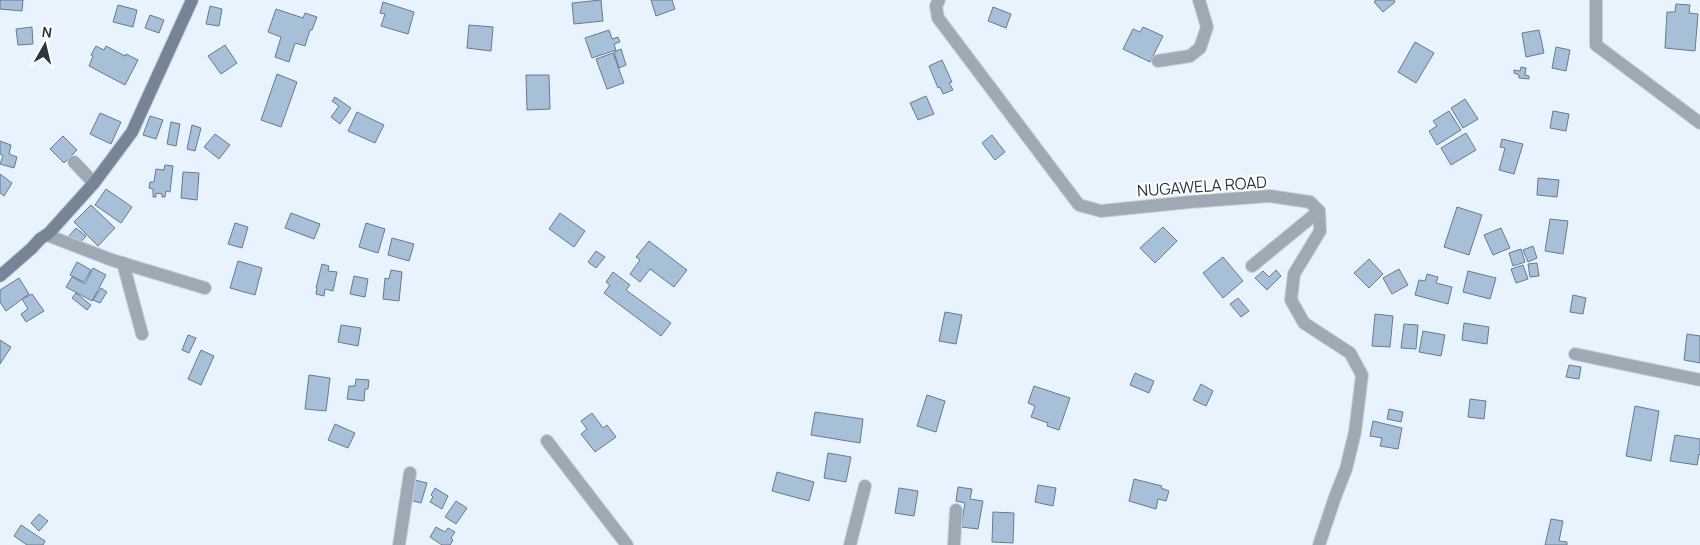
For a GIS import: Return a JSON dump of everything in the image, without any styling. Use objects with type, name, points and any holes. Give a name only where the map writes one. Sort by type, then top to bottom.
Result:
[{"type":"street","points":[[0,276],[32,248],[40,238],[47,236],[94,183],[132,132],[192,0]]},
{"type":"street","name":"NUGAWELA ROAD","points":[[938,0],[936,6],[938,18],[1079,205],[1101,211],[1269,196],[1310,202],[1319,211]]},
{"type":"street","points":[[1158,61],[1190,56],[1200,48],[1207,27],[1200,0]]},
{"type":"street","points":[[1596,0],[1596,45],[1700,123]]},
{"type":"street","points":[[74,162],[94,183]]},
{"type":"street","points":[[1252,266],[1319,211]]},
{"type":"street","points":[[1319,211],[1320,231],[1294,274],[1291,300],[1304,323],[1350,353],[1362,376],[1356,432],[1346,469],[1319,545]]},
{"type":"street","points":[[47,236],[112,260],[206,288]]},
{"type":"street","points":[[123,263],[142,334]]},
{"type":"street","points":[[1575,354],[1700,380]]},
{"type":"street","points":[[547,441],[627,545]]},
{"type":"street","points":[[399,545],[410,473]]},
{"type":"street","points":[[850,545],[865,486]]},
{"type":"street","points":[[954,545],[956,510]]},
{"type":"building","points":[[0,0],[23,0],[22,11],[0,9]]},
{"type":"building","points":[[601,0],[603,21],[574,24],[572,3]]},
{"type":"building","points":[[651,0],[672,0],[675,9],[656,16]]},
{"type":"building","points":[[1376,0],[1394,0],[1395,2],[1383,12],[1374,2]]},
{"type":"building","points":[[383,2],[414,12],[408,34],[381,26],[385,14],[380,13]]},
{"type":"building","points":[[1676,4],[1690,5],[1689,13],[1698,14],[1695,51],[1665,48],[1667,12],[1675,12]]},
{"type":"building","points":[[118,5],[137,10],[133,27],[113,22]]},
{"type":"building","points":[[210,6],[222,9],[219,26],[206,24]]},
{"type":"building","points":[[993,7],[1011,14],[1006,28],[988,21]]},
{"type":"building","points":[[276,9],[303,18],[305,13],[317,17],[305,46],[295,43],[289,62],[275,57],[281,37],[268,32]]},
{"type":"building","points":[[150,15],[164,20],[159,33],[145,28]]},
{"type":"building","points":[[469,25],[493,27],[491,51],[467,48]]},
{"type":"building","points":[[32,27],[33,44],[18,45],[16,29]]},
{"type":"building","points":[[1143,27],[1163,36],[1150,62],[1123,49],[1133,29],[1140,32]]},
{"type":"building","points":[[609,30],[612,39],[618,37],[620,42],[614,44],[616,50],[592,58],[585,38]]},
{"type":"building","points":[[1539,30],[1544,53],[1526,57],[1522,33]]},
{"type":"building","points":[[1415,42],[1434,53],[1416,83],[1398,72]]},
{"type":"building","points":[[225,45],[237,63],[221,74],[208,56]]},
{"type":"building","points":[[96,46],[104,50],[106,46],[125,56],[126,54],[138,60],[125,85],[89,66],[93,56],[91,55]]},
{"type":"building","points":[[1556,47],[1570,50],[1566,71],[1552,68]]},
{"type":"building","points":[[621,49],[626,65],[619,68],[614,52]]},
{"type":"building","points":[[613,53],[624,83],[607,89],[596,59]]},
{"type":"building","points":[[942,60],[952,82],[949,83],[953,90],[943,94],[940,87],[938,88],[929,66]]},
{"type":"building","points":[[1521,67],[1526,68],[1525,75],[1529,76],[1529,79],[1519,78],[1519,75],[1514,73],[1514,70],[1520,71]]},
{"type":"building","points":[[277,74],[297,82],[281,127],[261,120]]},
{"type":"building","points":[[526,75],[549,75],[550,109],[527,110]]},
{"type":"building","points":[[926,96],[934,114],[918,120],[910,103]]},
{"type":"building","points":[[335,97],[351,108],[340,124],[331,117],[339,106],[332,101]]},
{"type":"building","points":[[1465,99],[1478,119],[1463,128],[1451,108]]},
{"type":"building","points":[[1449,111],[1461,130],[1437,145],[1429,131],[1437,126],[1433,121]]},
{"type":"building","points":[[1553,111],[1569,114],[1566,131],[1550,128]]},
{"type":"building","points":[[357,112],[384,125],[375,143],[348,131]]},
{"type":"building","points":[[100,113],[121,122],[111,144],[90,134]]},
{"type":"building","points":[[150,116],[163,120],[156,139],[143,135]]},
{"type":"building","points":[[171,122],[180,124],[176,146],[167,144]]},
{"type":"building","points":[[192,125],[201,128],[195,151],[187,149]]},
{"type":"building","points":[[1466,133],[1476,150],[1451,165],[1441,148]]},
{"type":"building","points":[[215,134],[230,145],[219,159],[204,147]]},
{"type":"building","points":[[992,135],[1005,152],[995,160],[982,143]]},
{"type":"building","points":[[63,136],[77,150],[64,163],[50,149]]},
{"type":"building","points":[[1502,139],[1523,144],[1514,174],[1499,170],[1505,148],[1500,147]]},
{"type":"building","points":[[0,141],[11,145],[9,154],[17,157],[14,168],[0,164],[3,156],[0,154]]},
{"type":"building","points":[[165,165],[173,166],[170,192],[166,191],[165,197],[162,197],[162,194],[156,193],[156,197],[153,197],[153,189],[149,188],[150,182],[154,182],[156,169],[164,170]]},
{"type":"building","points":[[183,172],[199,173],[197,200],[181,198]]},
{"type":"building","points":[[0,174],[12,183],[4,196],[0,193]]},
{"type":"building","points":[[1538,178],[1559,180],[1557,197],[1537,195]]},
{"type":"building","points":[[106,189],[132,207],[121,223],[95,205]]},
{"type":"building","points":[[91,205],[115,228],[98,246],[74,222]]},
{"type":"building","points":[[1457,207],[1482,215],[1469,255],[1444,247]]},
{"type":"building","points":[[291,213],[320,224],[314,239],[285,228]]},
{"type":"building","points":[[560,213],[585,231],[574,247],[549,229]]},
{"type":"building","points":[[1550,219],[1568,221],[1563,254],[1545,251]]},
{"type":"building","points":[[235,223],[248,227],[242,248],[228,244]]},
{"type":"building","points":[[366,223],[385,229],[378,253],[359,247]]},
{"type":"building","points":[[1163,227],[1177,241],[1155,263],[1140,248]]},
{"type":"building","points":[[76,228],[86,236],[79,244],[69,236]]},
{"type":"building","points":[[1501,228],[1510,248],[1493,255],[1484,235]]},
{"type":"building","points":[[392,238],[414,244],[409,261],[388,255]]},
{"type":"building","points":[[649,241],[687,270],[674,287],[650,269],[640,282],[630,274],[640,260],[636,257]]},
{"type":"building","points":[[1533,246],[1537,258],[1528,262],[1523,250]]},
{"type":"building","points":[[1521,249],[1525,262],[1513,266],[1509,253]]},
{"type":"building","points":[[596,251],[605,257],[596,268],[588,262]]},
{"type":"building","points":[[1223,257],[1243,281],[1223,298],[1203,273]]},
{"type":"building","points":[[1369,259],[1383,274],[1369,288],[1354,273]]},
{"type":"building","points":[[238,261],[262,268],[255,295],[230,288]]},
{"type":"building","points":[[77,262],[91,270],[84,282],[70,275]]},
{"type":"building","points":[[1537,263],[1539,276],[1530,277],[1528,264]]},
{"type":"building","points":[[322,264],[329,266],[328,271],[337,272],[333,291],[325,289],[324,296],[316,294]]},
{"type":"building","points":[[1523,265],[1528,279],[1516,283],[1511,269]]},
{"type":"building","points":[[93,268],[106,275],[92,301],[66,287],[72,277],[85,284]]},
{"type":"building","points":[[1399,269],[1408,285],[1392,294],[1383,278]]},
{"type":"building","points":[[391,270],[402,272],[399,301],[383,299],[385,278],[389,279]]},
{"type":"building","points":[[1276,270],[1281,276],[1267,290],[1255,278],[1263,271],[1269,277]]},
{"type":"building","points":[[1468,271],[1496,278],[1490,299],[1463,292]]},
{"type":"building","points":[[613,272],[630,285],[626,290],[671,323],[661,336],[604,293],[610,285],[606,282]]},
{"type":"building","points":[[1427,274],[1438,277],[1436,283],[1452,287],[1448,304],[1415,295],[1419,280],[1425,281]]},
{"type":"building","points":[[354,276],[368,279],[365,297],[350,294]]},
{"type":"building","points":[[19,278],[29,294],[6,311],[0,302],[0,290]]},
{"type":"building","points":[[101,288],[107,292],[100,303],[93,300]]},
{"type":"building","points":[[76,293],[91,305],[87,310],[72,298]]},
{"type":"building","points":[[32,294],[44,311],[26,322],[21,314],[28,309],[22,299]]},
{"type":"building","points":[[1573,295],[1586,298],[1583,314],[1570,312]]},
{"type":"building","points":[[1238,298],[1249,311],[1241,317],[1230,304]]},
{"type":"building","points":[[945,312],[962,315],[956,344],[939,341]]},
{"type":"building","points":[[1375,314],[1393,316],[1390,347],[1372,346]]},
{"type":"building","points":[[1464,323],[1489,327],[1487,344],[1462,340]]},
{"type":"building","points":[[1404,324],[1418,325],[1416,349],[1401,348]]},
{"type":"building","points":[[341,325],[361,328],[358,346],[338,342]]},
{"type":"building","points":[[1423,331],[1445,335],[1441,356],[1419,352]]},
{"type":"building","points":[[1687,334],[1700,336],[1700,363],[1684,360]]},
{"type":"building","points":[[188,335],[196,338],[189,353],[182,350]]},
{"type":"building","points":[[0,340],[11,347],[0,364]]},
{"type":"building","points":[[201,350],[214,356],[201,385],[188,379]]},
{"type":"building","points":[[1569,365],[1581,367],[1579,379],[1566,377]]},
{"type":"building","points":[[1135,373],[1154,381],[1149,393],[1130,385]]},
{"type":"building","points":[[309,375],[330,378],[326,411],[305,409]]},
{"type":"building","points":[[356,379],[369,380],[368,389],[365,389],[364,401],[347,399],[349,386],[355,386]]},
{"type":"building","points":[[1201,384],[1213,391],[1206,406],[1193,400]]},
{"type":"building","points":[[1034,386],[1070,398],[1059,430],[1047,426],[1048,423],[1031,417],[1035,406],[1028,403]]},
{"type":"building","points":[[927,395],[945,401],[936,432],[917,426]]},
{"type":"building","points":[[1470,399],[1486,401],[1484,419],[1468,417]]},
{"type":"building","points":[[1635,406],[1659,411],[1651,461],[1626,456]]},
{"type":"building","points":[[1389,409],[1403,412],[1401,422],[1387,419]]},
{"type":"building","points":[[815,412],[863,419],[860,443],[811,435]]},
{"type":"building","points":[[592,413],[603,428],[607,425],[616,437],[595,452],[581,434],[587,429],[581,421]]},
{"type":"building","points":[[1373,421],[1402,428],[1398,449],[1380,446],[1382,438],[1370,436]]},
{"type":"building","points":[[335,424],[355,433],[348,448],[328,440]]},
{"type":"building","points":[[1675,435],[1700,439],[1700,455],[1697,465],[1670,461]]},
{"type":"building","points":[[828,453],[851,457],[846,482],[824,478]]},
{"type":"building","points":[[777,472],[814,482],[809,501],[772,491]]},
{"type":"building","points":[[1134,479],[1162,486],[1161,488],[1169,491],[1166,501],[1158,499],[1156,509],[1129,501]]},
{"type":"building","points":[[415,480],[427,483],[421,503],[409,500]]},
{"type":"building","points":[[1038,485],[1056,488],[1053,506],[1035,502]]},
{"type":"building","points":[[958,487],[972,489],[970,499],[983,501],[978,529],[961,527],[965,503],[956,501]]},
{"type":"building","points":[[435,488],[448,496],[442,509],[430,502]]},
{"type":"building","points":[[899,488],[918,491],[914,516],[895,513]]},
{"type":"building","points":[[456,501],[467,508],[456,524],[445,517]]},
{"type":"building","points":[[993,512],[1014,513],[1013,543],[992,542]]},
{"type":"building","points":[[39,514],[48,521],[39,531],[31,523]]},
{"type":"building","points":[[1551,519],[1563,521],[1559,541],[1567,542],[1567,545],[1545,545]]},
{"type":"building","points":[[21,525],[45,541],[43,545],[27,545],[14,536]]},
{"type":"building","points":[[436,527],[445,532],[448,528],[455,532],[451,538],[453,540],[450,545],[442,545],[430,537]]}]
